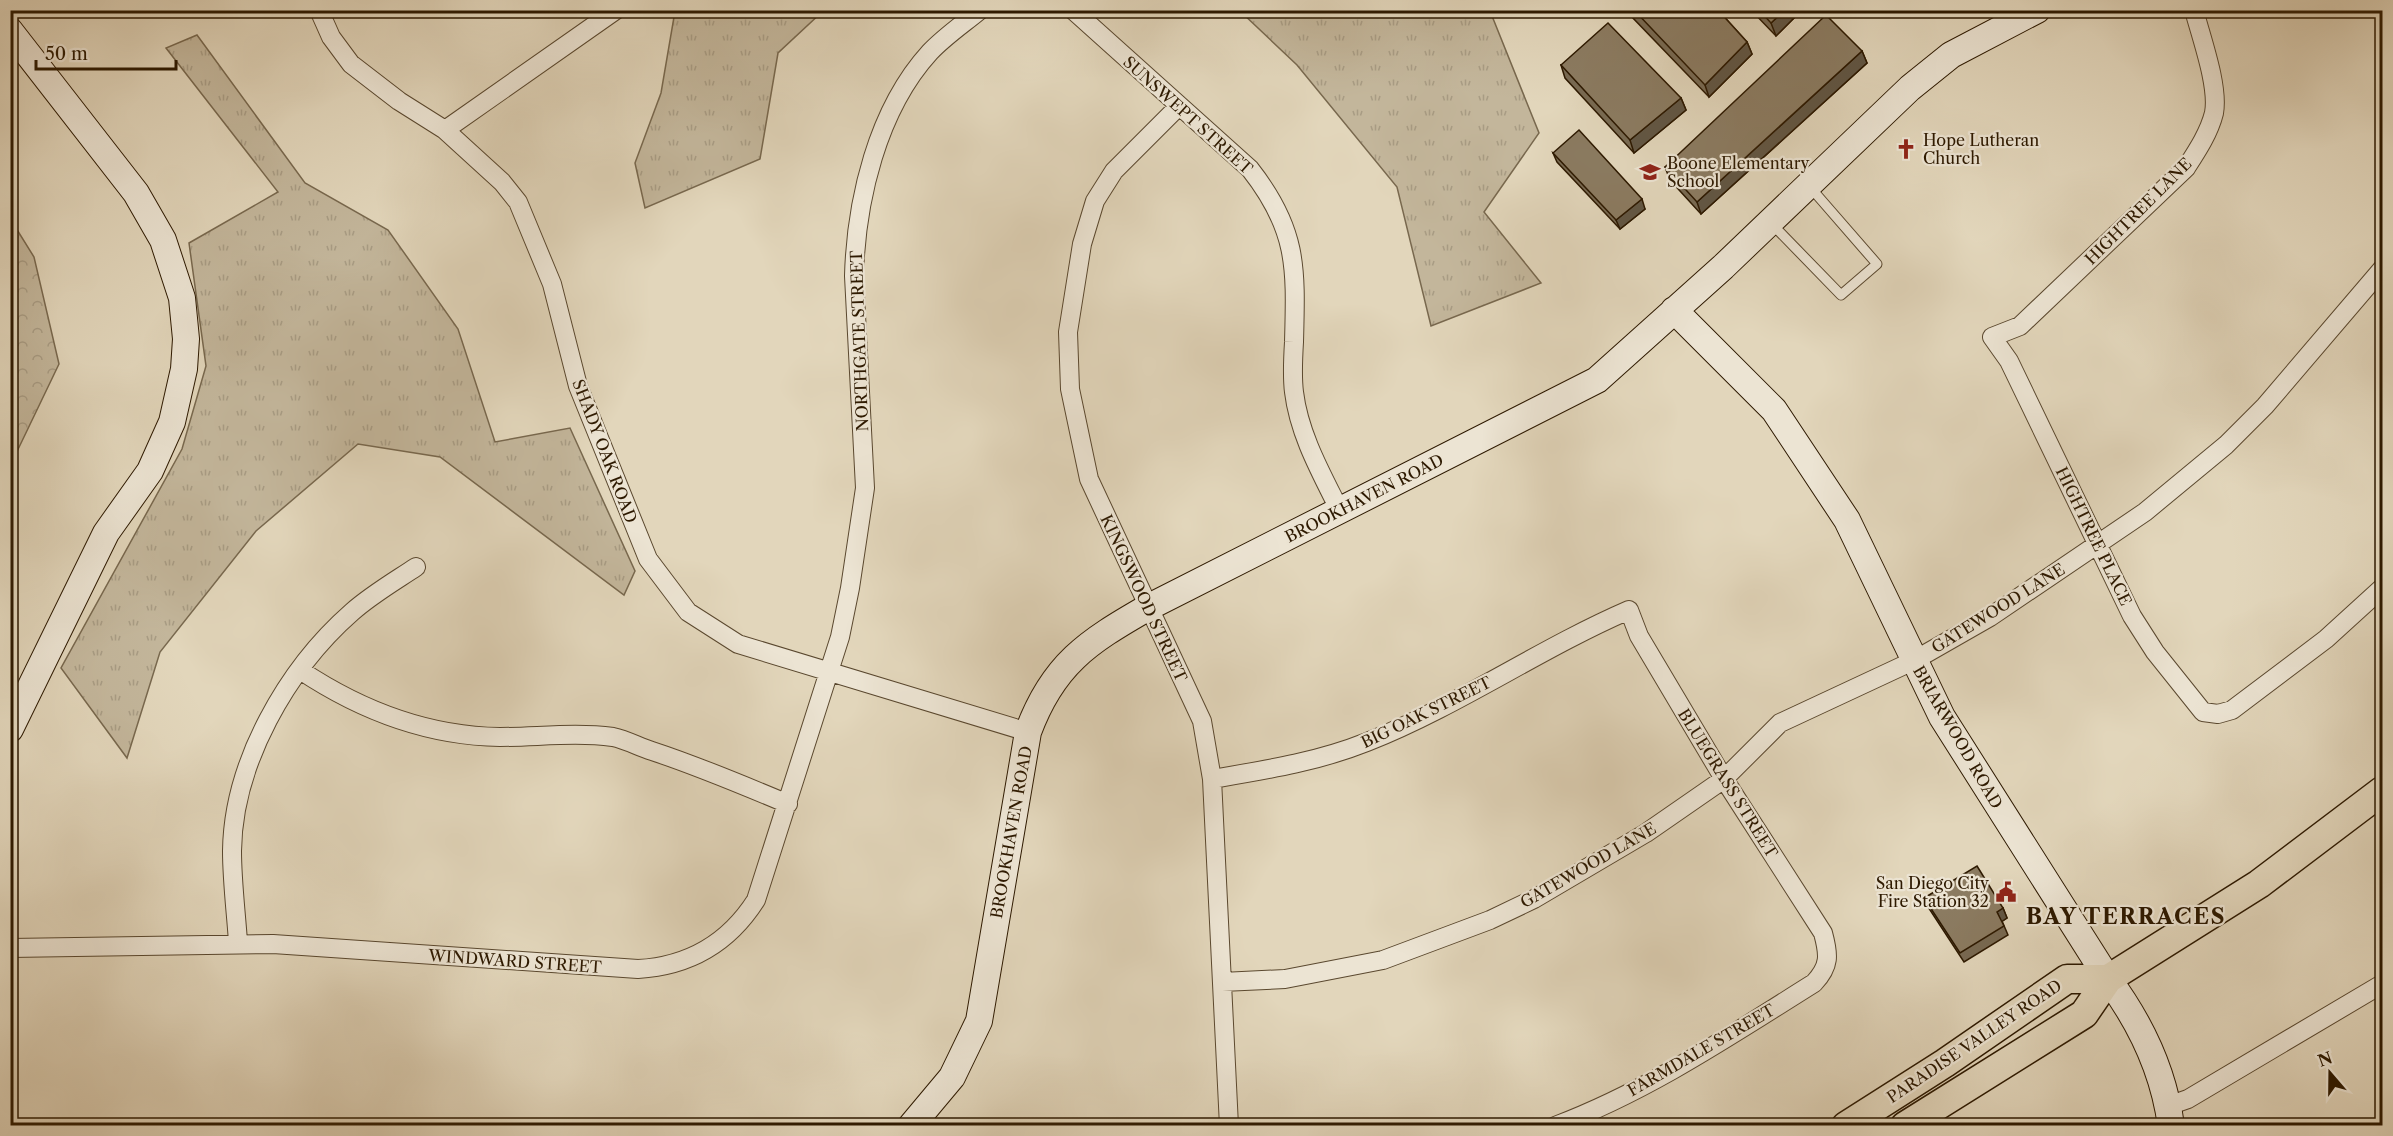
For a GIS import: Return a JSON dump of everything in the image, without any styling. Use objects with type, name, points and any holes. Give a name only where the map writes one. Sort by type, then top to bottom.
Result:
[{"type":"main road","name":"PARADISE VALLEY ROAD","points":[[1905,1125],[2084,1014],[2108,979],[2259,884],[2382,791]]},
{"type":"main road","name":"PARADISE VALLEY ROAD","points":[[1846,1125],[1945,1063],[2067,979],[2108,979]]},
{"type":"street","name":"SHADY OAK ROAD","points":[[319,10],[331,37],[351,64],[399,102],[445,130],[502,182],[518,202],[552,284],[578,386],[648,559],[688,612],[738,644],[1029,732]]},
{"type":"street","points":[[445,130],[616,10]]},
{"type":"street","name":"NORTHGATE STREET","points":[[828,672],[840,637],[850,588],[865,488],[854,276],[855,246],[864,186],[884,129],[912,76],[930,52],[980,10]]},
{"type":"street","name":"SUNSWEPT STREET","points":[[1072,10],[1250,169],[1265,189],[1285,224],[1294,269],[1293,391],[1300,426],[1340,511]]},
{"type":"street","name":"BROOKHAVEN ROAD","points":[[911,1125],[952,1077],[979,1021],[1029,732],[1036,710],[1055,679],[1079,651],[1095,638],[1147,608],[1597,380],[1770,222],[1910,88],[1951,56],[2037,10]]},
{"type":"street","name":"HIGHTREE LANE","points":[[1992,338],[2020,326],[2186,168],[2203,140],[2214,111],[2212,82],[2194,10]]},
{"type":"street","points":[[10,31],[142,202],[163,240],[182,298],[186,339],[184,369],[172,422],[150,471],[106,533],[10,729]]},
{"type":"street","name":"KINGSWOOD STREET","points":[[1179,106],[1114,171],[1095,201],[1082,244],[1068,332],[1070,389],[1089,479],[1147,608],[1202,721],[1212,778],[1229,1125]]},
{"type":"street","name":"GATEWOOD LANE","points":[[1221,982],[1285,979],[1383,960],[1480,924],[1560,885],[1646,833],[1724,778],[1780,723],[1913,661],[1990,616],[2145,512],[2226,445],[2265,405],[2382,269]]},
{"type":"street","name":"BRIARWOOD ROAD","points":[[1674,310],[1774,410],[1847,520],[1942,717],[2128,1007],[2150,1048],[2170,1116]]},
{"type":"street","name":"HIGHTREE PLACE","points":[[1992,338],[2009,361],[2132,616],[2155,652],[2203,712],[2218,714],[2232,710],[2326,639],[2382,588]]},
{"type":"street","points":[[238,942],[232,849],[243,780],[263,728],[300,670],[352,612],[416,567]]},
{"type":"street","name":"BIG OAK STREET","points":[[1212,778],[1293,766],[1365,743],[1419,719],[1596,624],[1629,610]]},
{"type":"street","name":"BLUEGRASS STREET","points":[[1629,610],[1639,636],[1724,778],[1824,933],[1829,954]]},
{"type":"street","points":[[300,670],[332,691],[391,718],[433,730],[499,737],[542,734],[613,737],[701,767],[788,804]]},
{"type":"street","name":"WINDWARD STREET","points":[[10,948],[238,942],[638,969],[679,963],[723,940],[747,915],[756,900],[828,672]]},
{"type":"street","name":"FARMDALE STREET","points":[[1555,1125],[1621,1096],[1687,1062],[1814,983],[1826,970],[1829,954]]},
{"type":"street","points":[[2170,1116],[2187,1100],[2382,984]]},
{"type":"lane","points":[[1770,222],[1842,295],[1877,264],[1809,185]]},
{"type":"green space","points":[[675,11],[823,11],[778,53],[760,159],[645,208],[635,163],[661,93]]},
{"type":"green space","points":[[1240,11],[1490,11],[1539,133],[1484,212],[1541,283],[1431,326],[1397,187],[1297,65]]},
{"type":"green space","points":[[197,35],[305,183],[388,230],[458,329],[495,442],[570,428],[635,571],[624,595],[440,457],[358,444],[256,531],[160,652],[127,758],[61,668],[182,449],[206,366],[189,243],[278,192],[166,48]]},
{"type":"green space","points":[[11,220],[34,257],[59,364],[11,464]]},
{"type":"building","points":[[1634,10],[1718,10],[1747,42],[1705,85]]},
{"type":"building","points":[[1759,10],[1785,10],[1771,23]]},
{"type":"building","points":[[1826,15],[1862,51],[1697,202],[1665,167]]},
{"type":"building","points":[[1608,23],[1681,98],[1630,140],[1561,65]]},
{"type":"building","points":[[1579,130],[1642,199],[1616,220],[1553,153]]},
{"type":"building","points":[[1977,866],[2003,908],[1997,912],[2004,926],[1960,953],[1924,898]]},
{"type":"place","name":"Hope Lutheran Church","points":[[1906,149]]},
{"type":"place","name":"Boone Elementary School","points":[[1650,172]]},
{"type":"place","name":"San Diego City Fire Station 32","points":[[2006,892]]},
{"type":"district","name":"BAY TERRACES","points":[[2126,916]]}]
